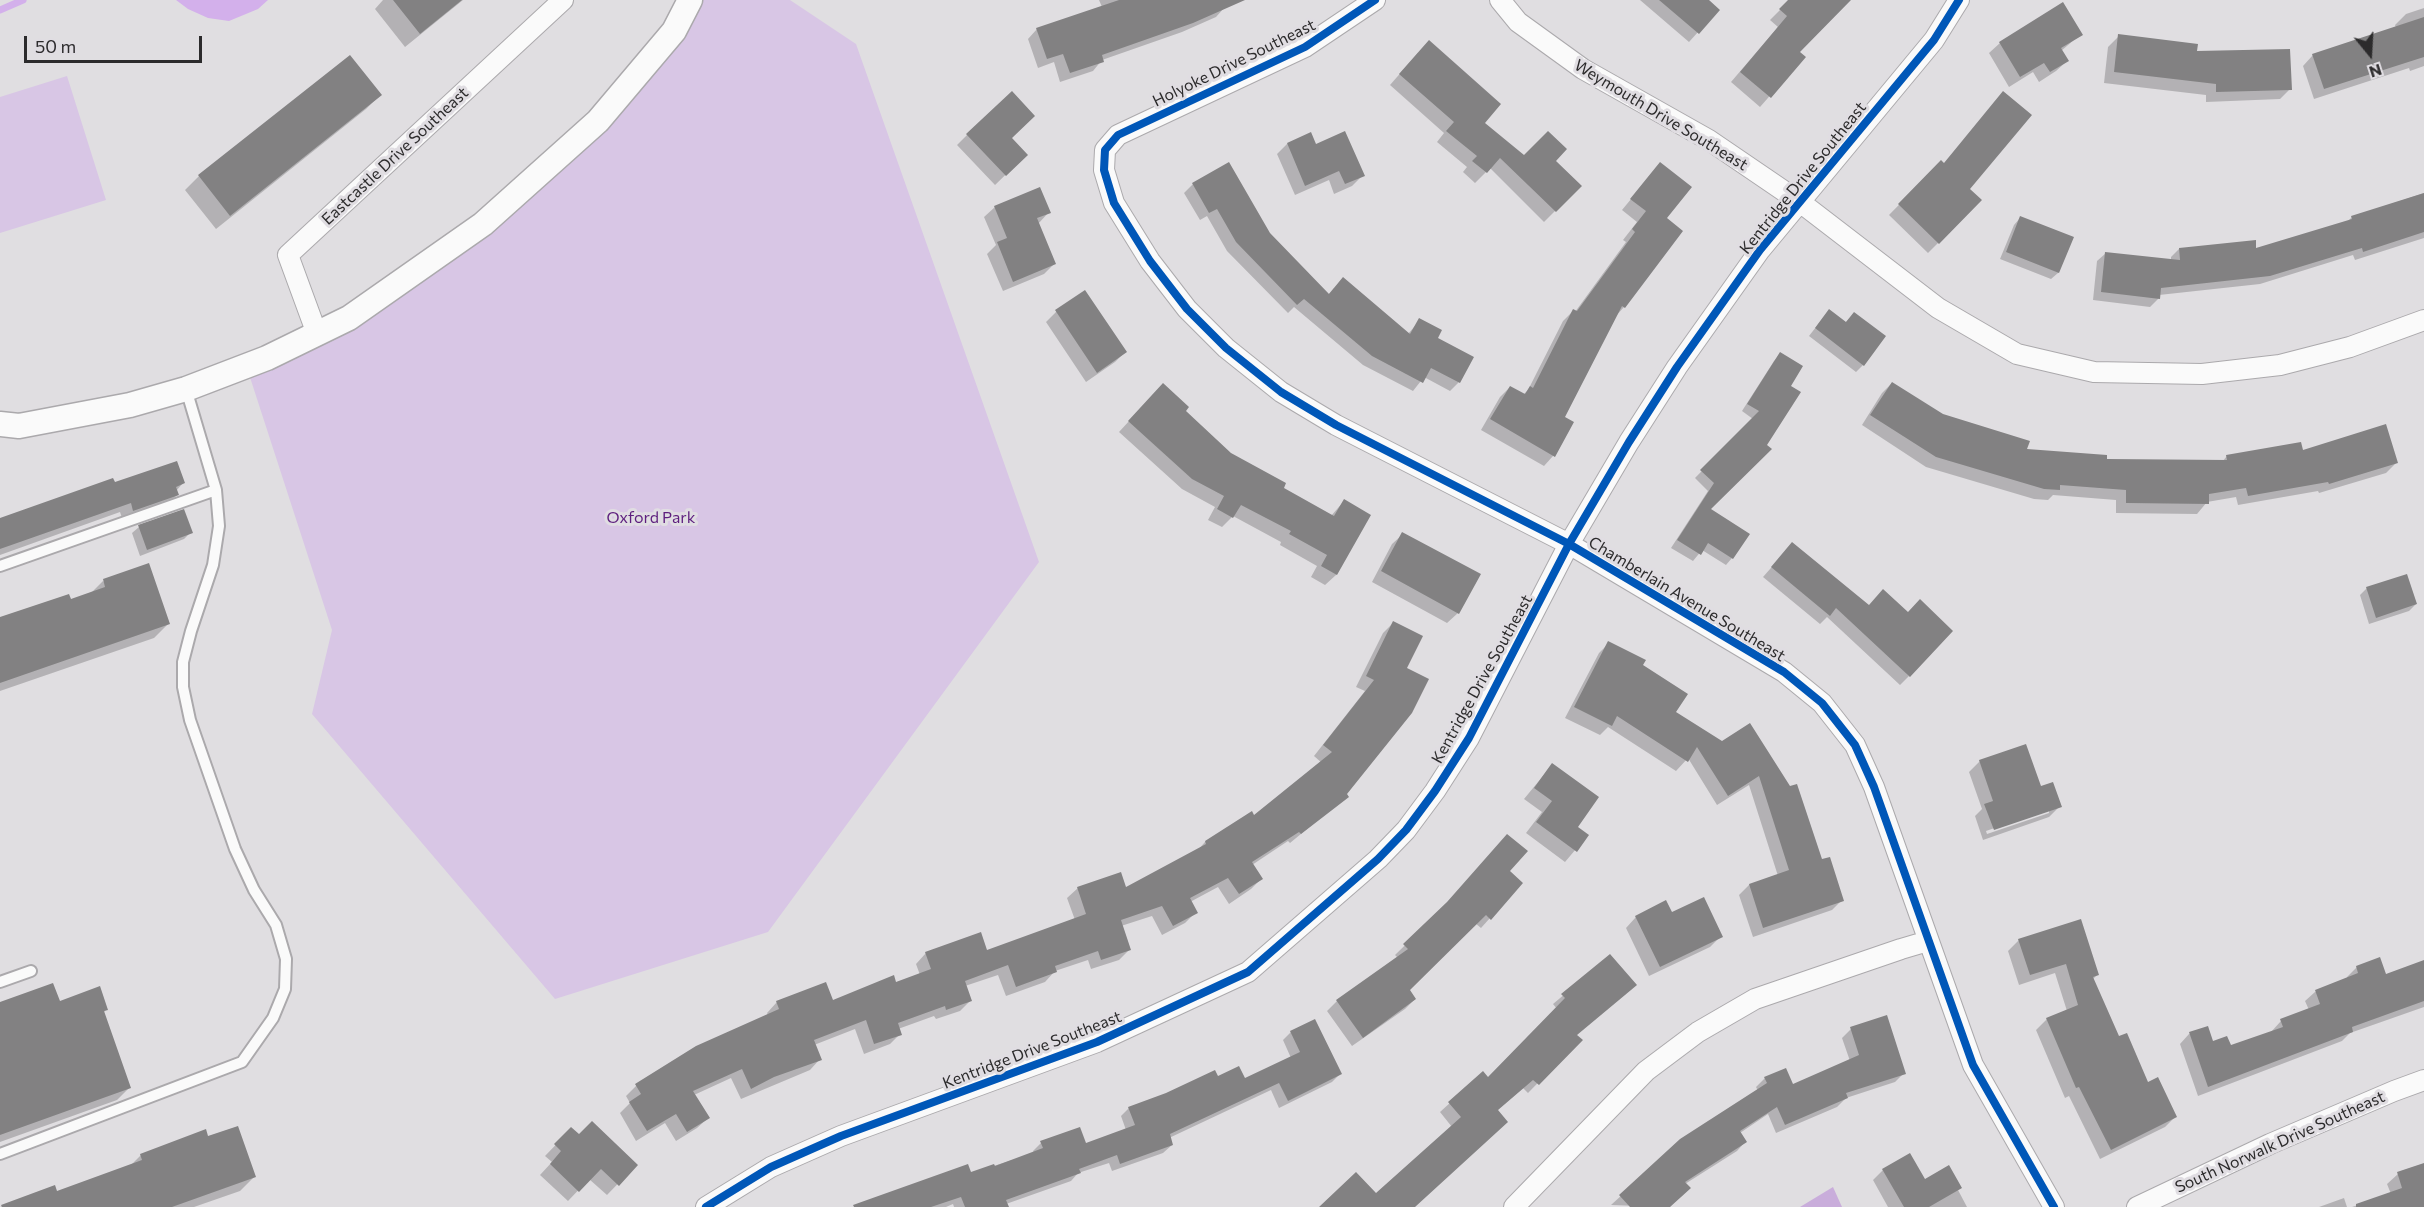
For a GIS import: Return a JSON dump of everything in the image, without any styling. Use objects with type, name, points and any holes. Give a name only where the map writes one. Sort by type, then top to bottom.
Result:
[{"type":"street","name":"Eastcastle Drive Southeast","points":[[317,334],[288,255],[563,0]]},
{"type":"street","points":[[0,424],[19,426],[130,405],[186,389],[267,358],[349,318],[483,224],[598,121],[674,32],[690,0]]},
{"type":"street","name":"Holyoke Drive Southeast","points":[[1105,150],[1118,135],[1305,47],[1375,0]]},
{"type":"street","name":"Weymouth Drive Southeast","points":[[1500,0],[1518,22],[1583,69],[1709,140],[1800,202],[1938,308],[2016,354],[2094,372],[2202,374],[2280,365],[2350,347],[2424,320]]},
{"type":"street","name":"Kentridge Drive Southeast","points":[[706,1207],[771,1167],[841,1136],[1097,1042],[1248,972],[1378,859],[1406,830],[1435,791],[1469,738],[1569,544],[1629,441],[1677,367],[1760,250],[1934,40],[1959,0]]},
{"type":"street","name":"Chamberlain Avenue Southeast","points":[[1105,150],[1104,170],[1114,203],[1150,261],[1187,309],[1226,348],[1281,392],[1336,424],[1569,544],[1784,672],[1822,703],[1855,745],[1874,787],[1973,1065],[2054,1207]]},
{"type":"street","points":[[1514,1207],[1646,1071],[1698,1032],[1755,999],[1928,941]]},
{"type":"street","name":"South Norwalk Drive Southeast","points":[[2137,1207],[2270,1144],[2394,1090],[2424,1080]]},
{"type":"lane","points":[[0,1154],[242,1062],[273,1018],[285,989],[286,959],[276,925],[254,890],[235,849],[190,720],[183,687],[183,662],[213,565],[219,526],[216,490],[186,389]]},
{"type":"lane","points":[[0,566],[216,490]]},
{"type":"lane","points":[[0,982],[31,971]]},
{"type":"green space","name":"Oxford Park","points":[[690,0],[790,0],[856,44],[1039,562],[768,932],[555,999],[312,714],[332,630],[246,365],[483,224],[598,121]]},
{"type":"green space","points":[[67,76],[106,200],[0,233],[0,97]]},
{"type":"shaded area","points":[[176,0],[268,0],[258,9],[229,21],[208,18],[188,9]]},
{"type":"shaded area","points":[[1833,1187],[1842,1207],[1800,1207]]},
{"type":"building","points":[[393,0],[462,0],[420,34]]},
{"type":"building","points":[[1119,0],[1245,0],[1193,23],[1102,55],[1104,62],[1070,73],[1063,54],[1047,59],[1036,28]]},
{"type":"building","points":[[1659,0],[1709,0],[1720,10],[1699,34]]},
{"type":"building","points":[[1788,0],[1851,0],[1800,52],[1806,57],[1771,98],[1740,72],[1787,16],[1779,9]]},
{"type":"building","points":[[2063,2],[2083,35],[2061,48],[2069,61],[2050,72],[2044,63],[2020,77],[1999,42]]},
{"type":"building","points":[[2424,17],[2424,57],[2324,89],[2312,54]]},
{"type":"building","points":[[2118,34],[2198,44],[2197,51],[2290,49],[2292,90],[2216,92],[2216,84],[2114,72]]},
{"type":"building","points":[[1429,40],[1501,104],[1485,123],[1524,155],[1548,131],[1567,149],[1556,161],[1582,186],[1556,212],[1500,158],[1487,173],[1472,161],[1477,156],[1446,131],[1454,122],[1399,74]]},
{"type":"building","points":[[350,55],[382,95],[230,216],[198,175]]},
{"type":"building","points":[[1012,91],[1035,116],[1012,138],[1028,155],[1006,176],[966,134]]},
{"type":"building","points":[[2003,91],[2032,115],[1970,189],[1982,200],[1939,244],[1898,204],[1941,160],[1944,163]]},
{"type":"building","points":[[1345,131],[1365,176],[1345,184],[1339,171],[1305,186],[1287,143],[1311,132],[1316,144]]},
{"type":"building","points":[[1229,162],[1270,233],[1329,294],[1343,277],[1410,334],[1419,318],[1442,330],[1438,338],[1474,357],[1460,383],[1431,368],[1423,383],[1372,356],[1304,299],[1297,305],[1236,242],[1217,209],[1209,213],[1192,183]]},
{"type":"building","points":[[1660,162],[1692,187],[1667,218],[1683,231],[1625,308],[1622,306],[1565,417],[1574,422],[1555,457],[1490,419],[1510,386],[1525,394],[1530,386],[1533,388],[1573,309],[1577,311],[1635,232],[1632,229],[1646,211],[1630,199]]},
{"type":"building","points":[[1040,187],[1051,213],[1037,218],[1056,264],[1013,282],[997,242],[1007,238],[994,206]]},
{"type":"building","points":[[2424,193],[2424,232],[2363,252],[2362,248],[2270,276],[2161,288],[2160,299],[2101,292],[2105,252],[2180,260],[2179,248],[2256,240],[2256,248],[2352,219],[2351,216]]},
{"type":"building","points":[[2020,216],[2074,237],[2059,273],[2006,252]]},
{"type":"building","points":[[1085,290],[1127,352],[1097,373],[1055,310]]},
{"type":"building","points":[[1829,309],[1846,322],[1854,312],[1886,336],[1864,366],[1815,328]]},
{"type":"building","points":[[1780,352],[1803,366],[1791,386],[1801,392],[1767,445],[1772,449],[1711,509],[1750,534],[1733,559],[1708,543],[1701,555],[1677,540],[1714,483],[1700,470],[1759,411],[1747,404]]},
{"type":"building","points":[[1892,382],[1943,414],[2030,441],[2027,449],[2107,455],[2107,459],[2227,460],[2226,455],[2301,442],[2303,450],[2386,424],[2398,463],[2329,484],[2328,482],[2248,496],[2246,488],[2209,494],[2209,504],[2126,503],[2126,490],[2060,485],[2060,490],[2044,489],[1936,457],[1870,415]]},
{"type":"building","points":[[1163,383],[1189,407],[1186,411],[1231,453],[1286,483],[1284,488],[1334,516],[1344,499],[1371,515],[1337,575],[1321,566],[1327,555],[1289,534],[1291,531],[1241,505],[1233,518],[1217,509],[1224,496],[1192,479],[1128,421]]},
{"type":"building","points":[[177,461],[185,483],[176,487],[179,495],[133,511],[131,503],[0,549],[0,518],[113,478],[115,482]]},
{"type":"building","points":[[184,509],[193,533],[147,550],[138,525]]},
{"type":"building","points":[[1402,532],[1481,574],[1459,614],[1381,571]]},
{"type":"building","points":[[1792,542],[1869,605],[1883,589],[1908,612],[1920,599],[1953,631],[1910,677],[1836,608],[1830,616],[1771,567]]},
{"type":"building","points":[[149,563],[170,624],[0,683],[0,617],[69,594],[71,599],[105,587],[103,579]]},
{"type":"building","points":[[2407,574],[2417,604],[2376,618],[2366,587]]},
{"type":"building","points":[[1393,621],[1423,636],[1407,668],[1429,679],[1412,713],[1347,794],[1349,797],[1301,834],[1299,832],[1252,862],[1263,879],[1239,894],[1228,878],[1190,898],[1198,913],[1173,926],[1162,906],[1121,920],[1131,950],[1101,960],[1098,951],[1055,966],[1057,972],[1016,987],[1008,965],[965,981],[972,1001],[946,1010],[945,1006],[898,1023],[902,1035],[874,1044],[866,1020],[814,1040],[822,1060],[774,1077],[751,1089],[742,1069],[693,1091],[710,1118],[687,1132],[676,1114],[647,1131],[629,1102],[641,1094],[635,1084],[696,1046],[779,1009],[776,1001],[826,982],[833,1000],[894,975],[896,982],[931,969],[925,952],[981,932],[987,950],[1086,914],[1077,887],[1121,872],[1126,887],[1206,844],[1205,841],[1252,811],[1254,815],[1332,752],[1323,745],[1374,680],[1366,676]]},
{"type":"building","points":[[1608,641],[1646,660],[1643,665],[1688,694],[1676,712],[1722,741],[1750,723],[1790,786],[1797,784],[1822,859],[1830,857],[1844,901],[1763,928],[1749,884],[1789,870],[1759,776],[1728,796],[1697,747],[1688,762],[1617,716],[1612,726],[1574,707]]},
{"type":"building","points":[[2026,744],[2041,786],[2053,782],[2062,807],[1994,830],[1984,804],[1993,801],[1979,760]]},
{"type":"building","points":[[1552,763],[1599,797],[1578,827],[1589,835],[1577,852],[1536,822],[1552,801],[1534,788]]},
{"type":"building","points":[[1507,834],[1528,851],[1510,871],[1523,883],[1491,920],[1486,915],[1410,990],[1416,999],[1363,1038],[1336,1000],[1408,949],[1403,944],[1447,902]]},
{"type":"building","points":[[1704,897],[1723,937],[1660,967],[1635,916],[1666,900],[1672,912]]},
{"type":"building","points":[[2081,919],[2099,975],[2093,977],[2119,1036],[2127,1033],[2148,1082],[2158,1077],[2177,1117],[2111,1150],[2079,1087],[2076,1088],[2046,1018],[2078,1005],[2066,964],[2030,975],[2018,939]]},
{"type":"building","points":[[1610,954],[1637,985],[1577,1035],[1583,1040],[1539,1085],[1533,1080],[1498,1110],[1508,1122],[1415,1207],[1319,1207],[1356,1172],[1376,1193],[1461,1117],[1448,1102],[1483,1071],[1488,1077],[1565,998],[1561,994]]},
{"type":"building","points":[[2380,957],[2386,974],[2424,960],[2424,1001],[2352,1027],[2353,1032],[2208,1087],[2189,1032],[2208,1026],[2213,1041],[2227,1036],[2231,1045],[2283,1027],[2280,1019],[2320,1004],[2315,990],[2358,973],[2356,966]]},
{"type":"building","points":[[53,983],[60,1001],[100,986],[108,1010],[104,1011],[131,1088],[0,1135],[0,1002]]},
{"type":"building","points":[[1887,1015],[1906,1074],[1846,1093],[1848,1098],[1785,1125],[1777,1107],[1740,1131],[1747,1142],[1685,1182],[1691,1188],[1670,1207],[1630,1207],[1619,1195],[1680,1139],[1767,1083],[1764,1077],[1786,1068],[1793,1084],[1859,1055],[1850,1027]]},
{"type":"building","points":[[1315,1019],[1342,1074],[1288,1101],[1279,1083],[1170,1134],[1173,1145],[1120,1164],[1117,1155],[1079,1169],[1081,1173],[1006,1200],[1009,1207],[965,1207],[961,1197],[931,1207],[854,1207],[853,1205],[968,1164],[971,1172],[994,1164],[995,1166],[1043,1148],[1040,1141],[1080,1127],[1086,1143],[1135,1125],[1128,1107],[1166,1093],[1215,1070],[1218,1076],[1239,1066],[1245,1078],[1300,1052],[1290,1031]]},
{"type":"building","points":[[592,1121],[638,1165],[619,1186],[601,1169],[579,1192],[550,1164],[561,1151],[554,1144],[571,1127],[579,1134]]},
{"type":"building","points":[[238,1126],[256,1177],[172,1207],[2,1207],[1,1205],[55,1185],[57,1191],[142,1160],[140,1154],[206,1129],[208,1136]]},
{"type":"building","points":[[1910,1153],[1925,1179],[1949,1165],[1962,1188],[1929,1207],[1904,1207],[1882,1169]]},
{"type":"building","points":[[2424,1163],[2424,1207],[2356,1207],[2356,1204],[2402,1188],[2397,1172]]},
{"type":"waterway","points":[[0,10],[23,0]]},
{"type":"cycle path","points":[[1375,0],[1305,47],[1118,135],[1105,150],[1104,170],[1114,203],[1150,261],[1187,309],[1226,348],[1281,392],[1336,425],[1569,544],[1784,672],[1822,703],[1855,745],[1874,787],[1973,1065],[2054,1207]]},
{"type":"cycle path","points":[[706,1207],[771,1167],[841,1136],[1097,1042],[1248,972],[1378,859],[1406,830],[1435,791],[1469,738],[1569,544],[1629,442],[1677,367],[1760,250],[1934,40],[1959,0]]}]
